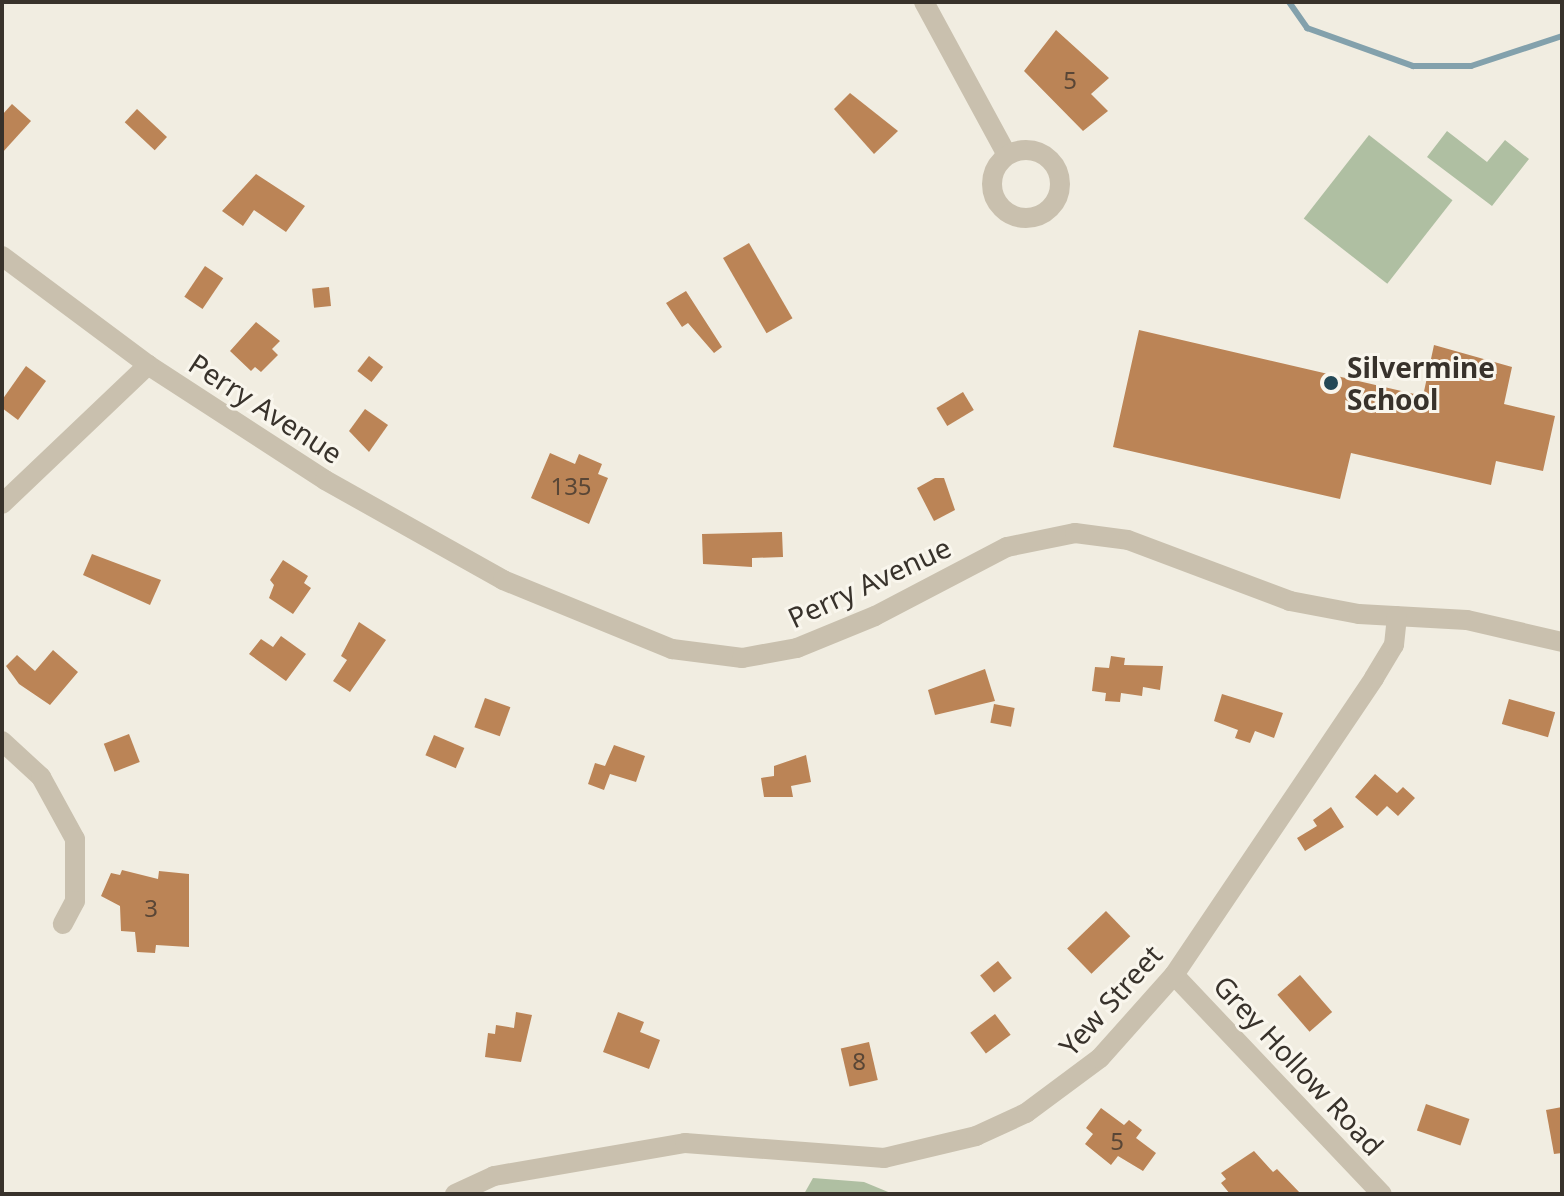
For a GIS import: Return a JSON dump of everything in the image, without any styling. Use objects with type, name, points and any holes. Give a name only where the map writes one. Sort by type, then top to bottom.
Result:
[{"type":"street","points":[[924,2],[1007,155]]},
{"type":"street","name":"Perry Avenue","points":[[2,256],[148,365],[310,471],[486,571],[620,632],[694,654],[753,658],[797,648],[875,616],[1007,547],[1067,533],[1128,540],[1290,601],[1397,616],[1467,620],[1562,642]]},
{"type":"street","points":[[2,504],[148,365]]},
{"type":"street","name":"Yew Street","points":[[455,1194],[494,1176],[685,1143],[871,1159],[976,1136],[1026,1113],[1078,1077],[1136,1021],[1174,975],[1374,678],[1394,645],[1397,616]]},
{"type":"street","points":[[2,741],[41,777],[75,839],[75,901],[63,924]]},
{"type":"street","name":"Grey Hollow Road","points":[[1174,975],[1382,1194]]},
{"type":"green space","points":[[1447,131],[1487,162],[1505,140],[1529,159],[1492,206],[1427,157]]},
{"type":"green space","points":[[1369,135],[1453,200],[1387,284],[1304,219]]},
{"type":"green space","points":[[813,1178],[864,1182],[893,1194],[804,1194]]},
{"type":"building","points":[[1056,30],[1109,78],[1091,94],[1108,111],[1083,131],[1024,71]]},
{"type":"building","points":[[850,93],[898,131],[874,154],[834,109]]},
{"type":"building","points":[[12,104],[31,121],[2,153],[2,115]]},
{"type":"building","points":[[137,109],[167,137],[155,150],[125,122]]},
{"type":"building","points":[[256,174],[305,206],[286,232],[254,210],[243,226],[222,211]]},
{"type":"building","points":[[749,243],[793,318],[767,333],[723,258]]},
{"type":"building","points":[[205,266],[223,278],[203,309],[184,297]]},
{"type":"building","points":[[329,287],[331,306],[314,308],[312,289]]},
{"type":"building","points":[[686,291],[722,347],[714,353],[688,323],[682,327],[666,303]]},
{"type":"building","points":[[256,322],[280,341],[272,349],[278,355],[261,372],[255,367],[251,371],[230,351]]},
{"type":"building","points":[[1139,330],[1423,396],[1434,345],[1512,367],[1504,404],[1555,416],[1543,471],[1496,461],[1491,485],[1351,453],[1340,499],[1113,447]]},
{"type":"building","points":[[369,356],[383,367],[371,382],[357,371]]},
{"type":"building","points":[[26,366],[46,381],[18,420],[2,408],[2,400]]},
{"type":"building","points":[[963,392],[974,410],[947,426],[936,408]]},
{"type":"building","points":[[365,409],[388,425],[369,452],[349,431]]},
{"type":"building","points":[[550,453],[575,464],[579,454],[602,464],[598,474],[608,478],[589,524],[531,498]]},
{"type":"building","points":[[935,478],[944,478],[955,510],[934,521],[917,488]]},
{"type":"building","points":[[782,532],[783,557],[752,558],[752,567],[703,564],[702,534]]},
{"type":"building","points":[[92,554],[161,580],[150,605],[83,575]]},
{"type":"building","points":[[283,560],[308,576],[304,583],[311,588],[293,614],[269,598],[274,585],[270,580]]},
{"type":"building","points":[[359,622],[386,640],[350,692],[333,681],[347,660],[341,656]]},
{"type":"building","points":[[281,636],[306,654],[286,681],[249,654],[261,639],[273,647]]},
{"type":"building","points":[[53,650],[78,672],[50,705],[19,684],[6,666],[17,655],[35,671]]},
{"type":"building","points":[[1111,656],[1125,658],[1124,665],[1163,666],[1160,690],[1143,687],[1142,696],[1121,693],[1120,702],[1105,701],[1106,693],[1092,691],[1095,667],[1109,668]]},
{"type":"building","points":[[985,669],[995,701],[935,715],[928,690]]},
{"type":"building","points":[[1222,694],[1283,713],[1274,738],[1255,731],[1250,743],[1235,738],[1238,730],[1214,721]]},
{"type":"building","points":[[485,698],[510,707],[500,736],[474,727]]},
{"type":"building","points":[[1509,699],[1555,712],[1548,737],[1502,724]]},
{"type":"building","points":[[994,704],[1015,708],[1011,727],[990,723]]},
{"type":"building","points":[[129,734],[140,762],[115,772],[104,744]]},
{"type":"building","points":[[434,735],[464,748],[456,768],[425,755]]},
{"type":"building","points":[[614,745],[645,756],[636,782],[610,774],[604,790],[588,784],[595,763],[605,766]]},
{"type":"building","points":[[806,755],[811,782],[791,786],[793,797],[764,797],[761,778],[774,776],[774,766]]},
{"type":"building","points":[[1375,774],[1397,793],[1403,787],[1415,798],[1398,816],[1387,806],[1377,816],[1355,797]]},
{"type":"building","points":[[1331,807],[1344,827],[1305,851],[1297,838],[1317,826],[1313,820]]},
{"type":"building","points":[[122,870],[158,879],[159,871],[189,874],[189,947],[156,945],[155,953],[137,952],[135,932],[121,931],[120,906],[101,896],[111,873],[120,875]]},
{"type":"building","points":[[1106,911],[1130,936],[1091,974],[1067,949]]},
{"type":"building","points":[[998,961],[1012,978],[994,993],[980,975]]},
{"type":"building","points":[[1300,975],[1332,1012],[1310,1032],[1277,995]]},
{"type":"building","points":[[516,1012],[532,1015],[521,1062],[485,1057],[488,1033],[495,1034],[496,1025],[514,1028]]},
{"type":"building","points":[[618,1012],[644,1022],[640,1032],[660,1040],[649,1069],[603,1052]]},
{"type":"building","points":[[995,1014],[1011,1035],[986,1053],[970,1033]]},
{"type":"building","points":[[869,1042],[878,1080],[850,1087],[841,1049]]},
{"type":"building","points":[[1426,1104],[1469,1119],[1460,1145],[1417,1130]]},
{"type":"building","points":[[1562,1107],[1562,1153],[1554,1154],[1546,1110]]},
{"type":"building","points":[[1101,1108],[1124,1125],[1129,1120],[1142,1130],[1136,1138],[1156,1153],[1143,1171],[1118,1156],[1111,1165],[1085,1144],[1093,1134],[1086,1128]]},
{"type":"building","points":[[1254,1151],[1273,1172],[1277,1169],[1301,1194],[1230,1194],[1221,1183],[1226,1179],[1221,1173]]},
{"type":"waterway","points":[[1289,2],[1307,28],[1413,66],[1471,66],[1562,36]]},
{"type":"place","name":"Silvermine School","points":[[1331,383]]}]
